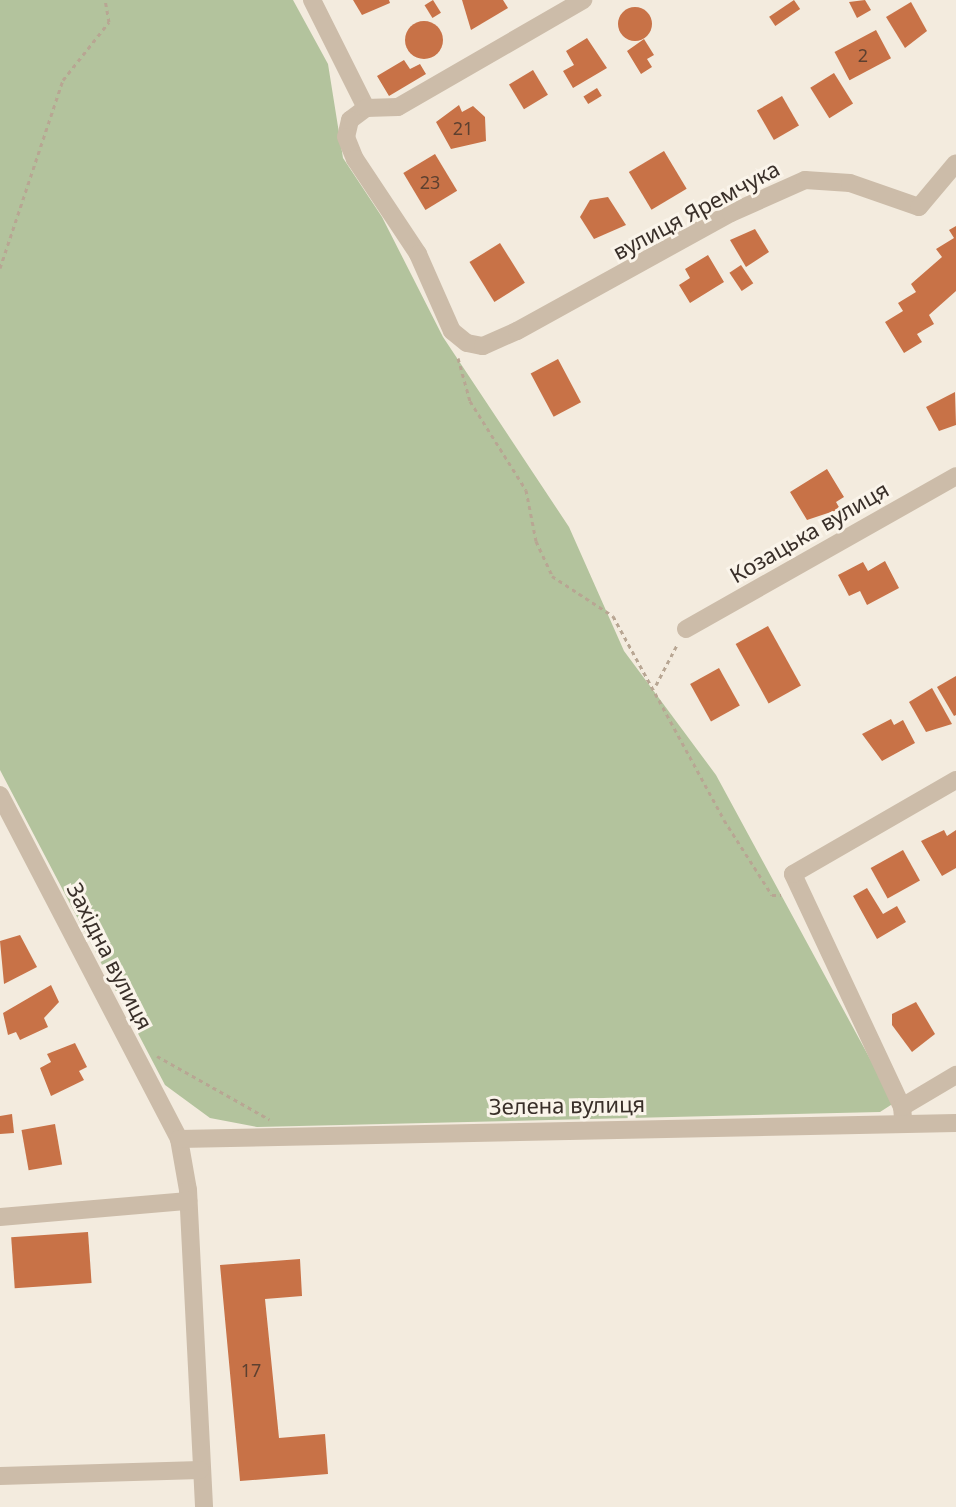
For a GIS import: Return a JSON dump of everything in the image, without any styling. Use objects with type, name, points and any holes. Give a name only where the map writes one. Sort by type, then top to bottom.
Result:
[{"type":"street","points":[[312,0],[366,108]]},
{"type":"street","points":[[452,331],[418,254],[346,137],[350,120],[366,108],[398,107],[583,0]]},
{"type":"street","name":"вулиця Яремчука","points":[[452,331],[483,346],[805,180],[850,183],[919,207],[956,163]]},
{"type":"street","name":"Козацька вулиця","points":[[686,629],[956,476]]},
{"type":"street","points":[[956,780],[793,874],[797,894],[903,1115],[956,1075]]},
{"type":"street","name":"Західна вулиця","points":[[0,795],[179,1139],[188,1201],[204,1507]]},
{"type":"street","name":"Зелена вулиця","points":[[179,1139],[903,1115],[956,1123]]},
{"type":"street","points":[[0,1217],[188,1201]]},
{"type":"street","points":[[0,1476],[200,1470]]},
{"type":"path","points":[[0,268],[63,80],[109,22],[105,0]]},
{"type":"path","points":[[452,331],[470,401],[526,490],[536,541],[552,576],[613,616],[656,685],[724,820],[772,895],[797,894]]},
{"type":"path","points":[[656,685],[686,629]]},
{"type":"path","points":[[124,1034],[204,1087],[272,1120]]},
{"type":"green space","points":[[0,0],[293,0],[328,64],[343,158],[382,217],[443,337],[569,527],[624,651],[716,775],[894,1103],[880,1112],[257,1127],[210,1118],[165,1085],[0,770]]},
{"type":"building","points":[[353,0],[389,0],[390,3],[362,15]]},
{"type":"building","points":[[433,0],[441,13],[432,18],[425,5]]},
{"type":"building","points":[[462,0],[503,0],[508,8],[471,30]]},
{"type":"building","points":[[794,0],[800,9],[775,26],[769,17]]},
{"type":"building","points":[[865,0],[871,10],[857,18],[849,2]]},
{"type":"building","points":[[911,2],[927,31],[905,48],[886,17]]},
{"type":"building","points":[[635,7],[647,12],[652,24],[647,36],[635,41],[623,36],[618,24],[623,12]]},
{"type":"building","points":[[424,21],[438,26],[443,40],[438,54],[424,59],[410,54],[405,40],[410,26]]},
{"type":"building","points":[[876,30],[891,58],[850,80],[835,52]]},
{"type":"building","points":[[587,38],[607,68],[573,88],[563,71],[574,65],[566,51]]},
{"type":"building","points":[[644,39],[654,55],[647,59],[652,67],[641,74],[627,51]]},
{"type":"building","points":[[404,60],[410,69],[420,64],[426,74],[389,96],[377,76]]},
{"type":"building","points":[[533,70],[548,95],[524,109],[509,84]]},
{"type":"building","points":[[834,73],[853,104],[829,118],[810,88]]},
{"type":"building","points":[[597,88],[602,96],[588,104],[583,96]]},
{"type":"building","points":[[782,96],[799,125],[774,140],[757,110]]},
{"type":"building","points":[[459,105],[462,112],[473,106],[485,117],[486,141],[451,149],[436,122]]},
{"type":"building","points":[[664,151],[687,189],[652,210],[629,172]]},
{"type":"building","points":[[435,154],[457,191],[425,210],[403,173]]},
{"type":"building","points":[[608,197],[626,225],[594,239],[580,217],[590,200]]},
{"type":"building","points":[[956,226],[956,291],[929,315],[934,324],[917,334],[922,342],[904,353],[885,322],[903,311],[898,303],[916,292],[911,284],[942,257],[936,249],[954,238],[949,230]]},
{"type":"building","points":[[755,229],[769,252],[746,267],[730,240]]},
{"type":"building","points":[[500,243],[525,283],[494,302],[469,262]]},
{"type":"building","points":[[708,255],[724,282],[690,303],[679,285],[690,278],[685,269]]},
{"type":"building","points":[[741,265],[753,283],[742,291],[729,273]]},
{"type":"building","points":[[558,359],[581,402],[554,417],[531,374]]},
{"type":"building","points":[[955,392],[956,425],[939,431],[926,407]]},
{"type":"building","points":[[827,469],[844,497],[836,502],[840,509],[807,520],[790,492]]},
{"type":"building","points":[[885,561],[899,588],[867,605],[860,591],[849,596],[838,575],[863,562],[868,571]]},
{"type":"building","points":[[768,626],[801,685],[769,703],[736,644]]},
{"type":"building","points":[[719,668],[740,706],[711,722],[690,684]]},
{"type":"building","points":[[956,676],[956,715],[954,716],[937,687]]},
{"type":"building","points":[[932,688],[952,724],[926,732],[909,702]]},
{"type":"building","points":[[891,719],[894,725],[903,720],[915,743],[882,761],[862,734]]},
{"type":"building","points":[[944,830],[947,836],[956,830],[956,868],[942,876],[921,841]]},
{"type":"building","points":[[903,850],[920,881],[888,899],[871,868]]},
{"type":"building","points":[[867,888],[883,914],[897,906],[906,922],[877,939],[853,896]]},
{"type":"building","points":[[20,935],[37,967],[4,984],[0,941]]},
{"type":"building","points":[[51,985],[59,1002],[44,1018],[48,1027],[20,1040],[16,1032],[8,1035],[3,1013]]},
{"type":"building","points":[[916,1002],[935,1034],[912,1052],[892,1025],[892,1014]]},
{"type":"building","points":[[75,1043],[87,1067],[79,1071],[84,1080],[51,1096],[40,1068],[51,1062],[47,1054]]},
{"type":"building","points":[[12,1114],[14,1133],[0,1134],[0,1116]]},
{"type":"building","points":[[55,1124],[62,1164],[29,1170],[22,1130]]},
{"type":"building","points":[[88,1232],[92,1283],[15,1288],[11,1237]]},
{"type":"building","points":[[300,1259],[302,1296],[265,1299],[279,1438],[325,1434],[328,1474],[240,1481],[220,1265]]}]
